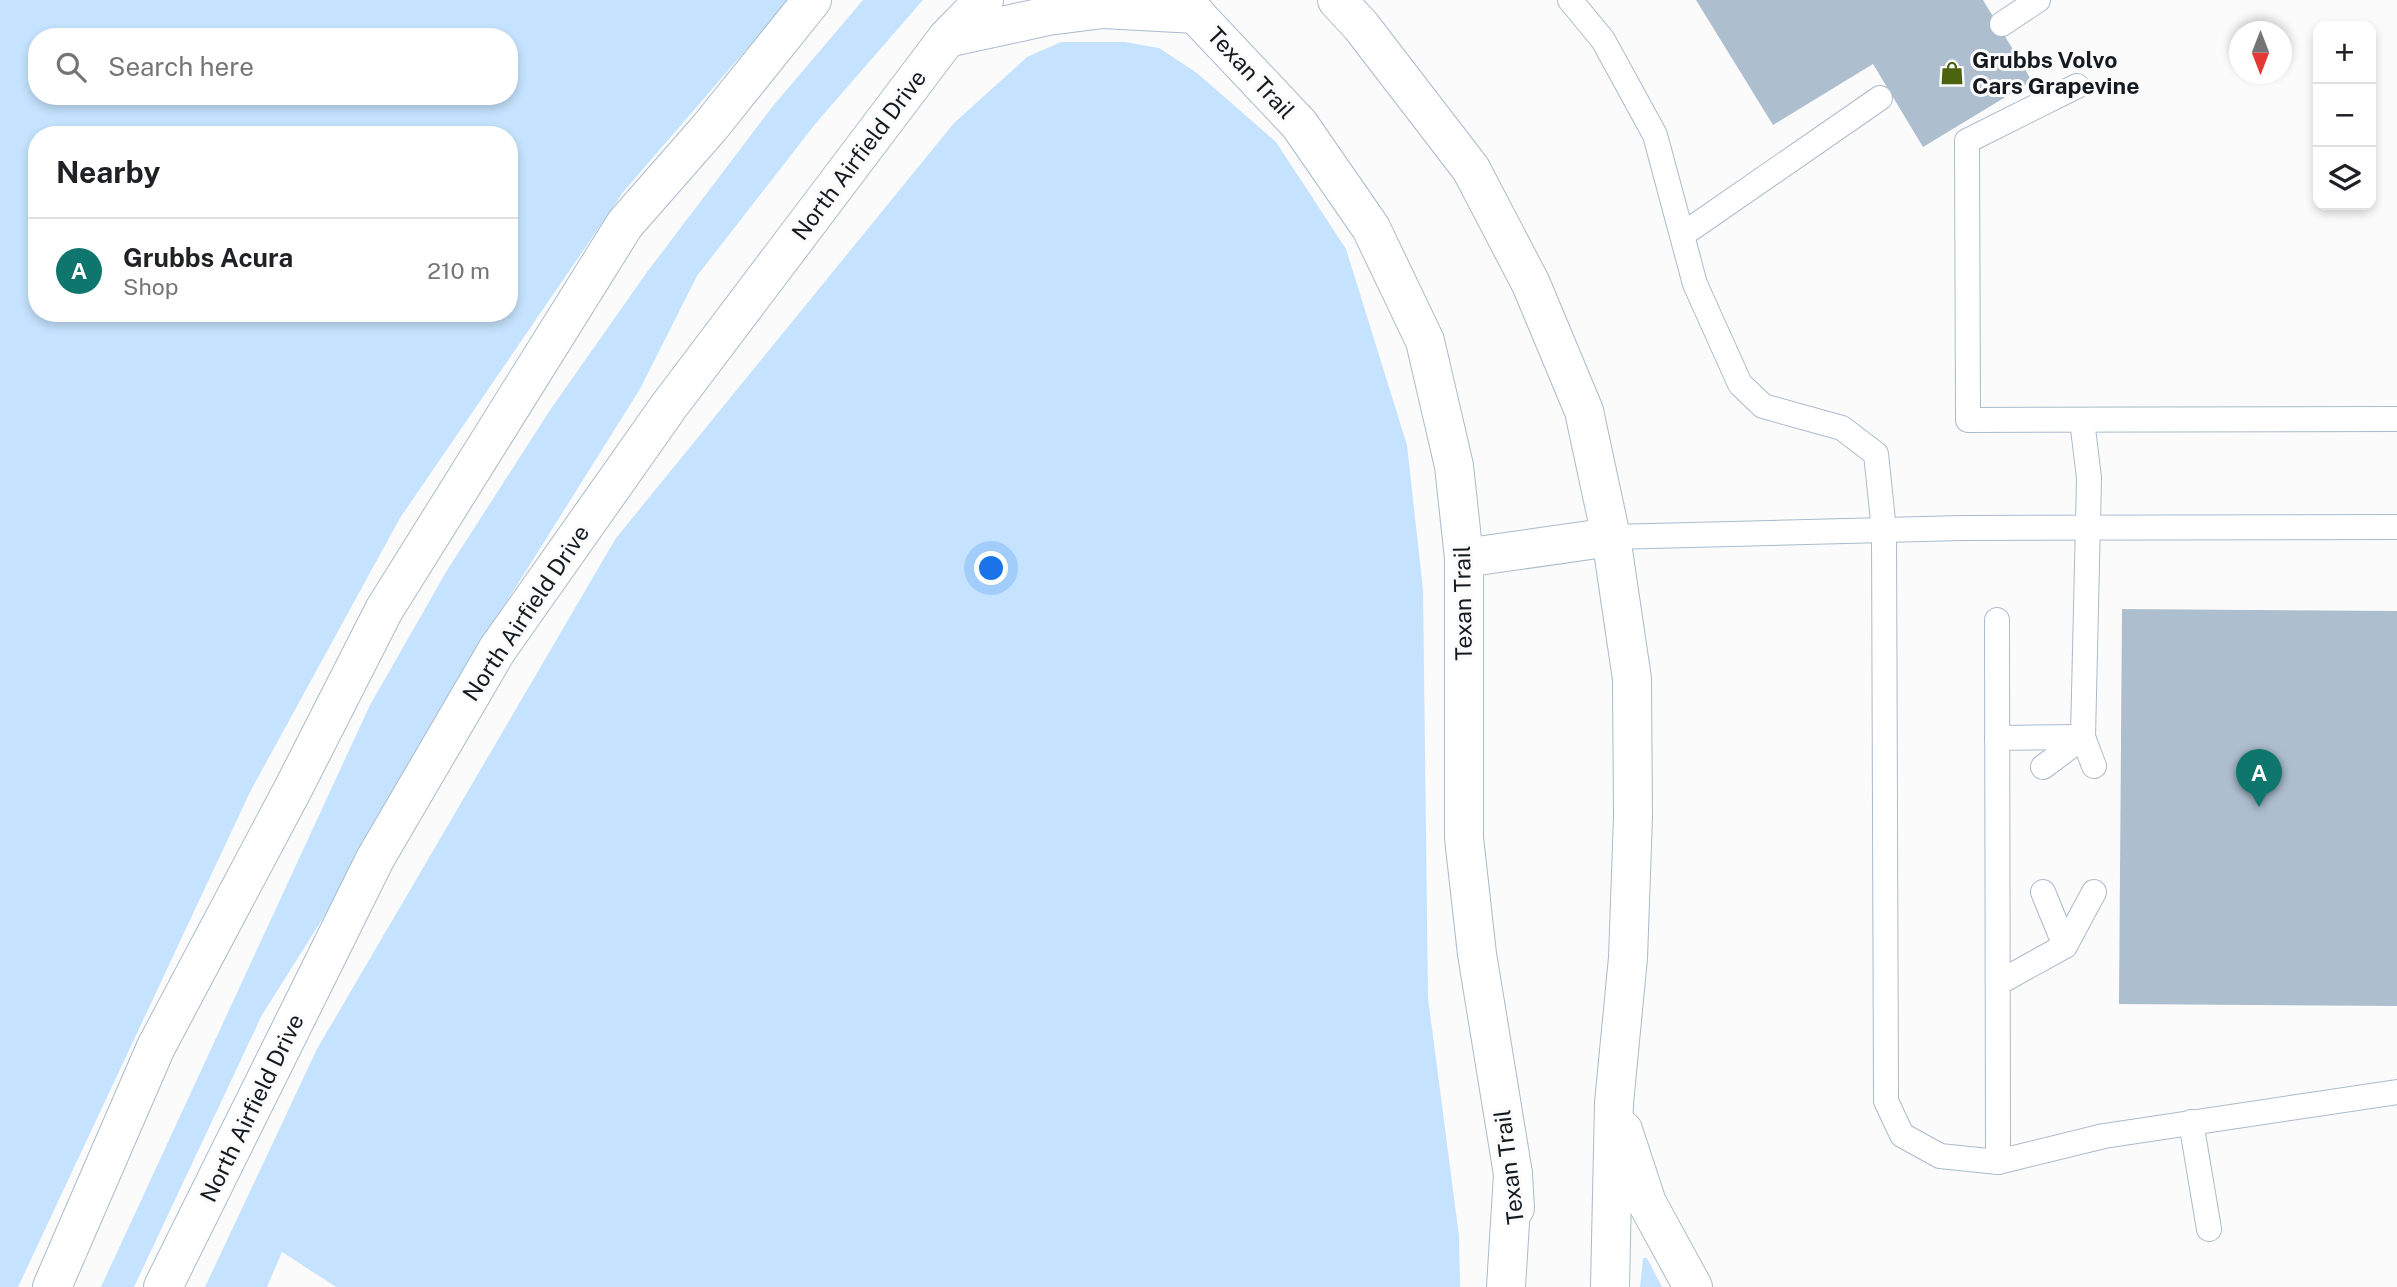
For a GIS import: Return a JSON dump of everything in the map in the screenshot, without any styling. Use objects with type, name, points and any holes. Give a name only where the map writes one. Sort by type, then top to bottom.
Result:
[{"type":"main road","points":[[52,1287],[156,1047],[294,788],[384,610],[625,224],[710,127],[812,0]]},
{"type":"main road","name":"North Airfield Drive","points":[[163,1287],[375,859],[497,650],[668,406],[947,38],[984,0]]},
{"type":"main road","points":[[1337,0],[1361,26],[1471,169],[1531,284],[1584,411],[1611,537],[1632,679],[1633,817],[1628,958],[1614,1103],[1611,1287]]},
{"type":"main road","points":[[947,38],[1048,16],[1103,9],[1189,7]]},
{"type":"main road","name":"Texan Trail","points":[[1189,7],[1299,124],[1371,228],[1425,341],[1454,466],[1464,558],[1464,838],[1477,954],[1513,1174],[1520,1287]]},
{"type":"main road","points":[[1464,558],[1611,537]]},
{"type":"main road","points":[[1614,1103],[1647,1203],[1693,1287]]},
{"type":"main road","points":[[1506,1287],[1513,1174]]},
{"type":"lane","points":[[1570,0],[1603,40],[1655,135],[1695,284],[1740,384],[1763,406],[1842,428],[1876,454],[1884,530],[1886,1101],[1902,1135],[1940,1156],[1998,1162],[2104,1136],[2397,1092]]},
{"type":"lane","points":[[2002,24],[2038,0]]},
{"type":"lane","points":[[2077,86],[1967,141],[1968,420],[2397,419]]},
{"type":"lane","points":[[1682,235],[1880,98]]},
{"type":"lane","points":[[2082,419],[2090,478],[2083,737],[2094,766]]},
{"type":"lane","points":[[1611,537],[2088,527],[2397,527]]},
{"type":"lane","points":[[1997,620],[1998,1162]]},
{"type":"lane","points":[[1997,738],[2083,737]]},
{"type":"lane","points":[[2043,767],[2083,737]]},
{"type":"lane","points":[[2043,892],[2065,946]]},
{"type":"lane","points":[[1998,983],[2065,946],[2094,892]]},
{"type":"lane","points":[[2191,1122],[2209,1229]]},
{"type":"shaded area","points":[[0,0],[789,0],[624,191],[400,518],[250,792],[18,1287],[0,1287]]},
{"type":"shaded area","points":[[863,0],[923,0],[816,123],[697,276],[640,389],[462,673],[364,853],[262,1015],[134,1287],[101,1287],[370,705],[446,572],[550,410],[647,272],[773,106]]},
{"type":"shaded area","points":[[1061,42],[1125,42],[1159,48],[1197,73],[1276,142],[1346,249],[1407,445],[1423,589],[1428,998],[1459,1236],[1460,1287],[336,1287],[282,1252],[267,1287],[205,1287],[317,1049],[616,538],[954,123],[1027,57]]},
{"type":"shaded area","points":[[1643,1258],[1647,1258],[1662,1287],[1640,1287]]},
{"type":"building","name":"Grubbs Volvo Cars Grapevine","points":[[1696,0],[1983,0],[2032,81],[1923,147],[1873,64],[1773,125]]},
{"type":"building","points":[[2122,609],[2397,611],[2397,1006],[2119,1004]]},
{"type":"place","name":"Grubbs Volvo Cars Grapevine","points":[[1952,73]]},
{"type":"place","name":"Grubbs Acura","points":[[2259,807]]}]
